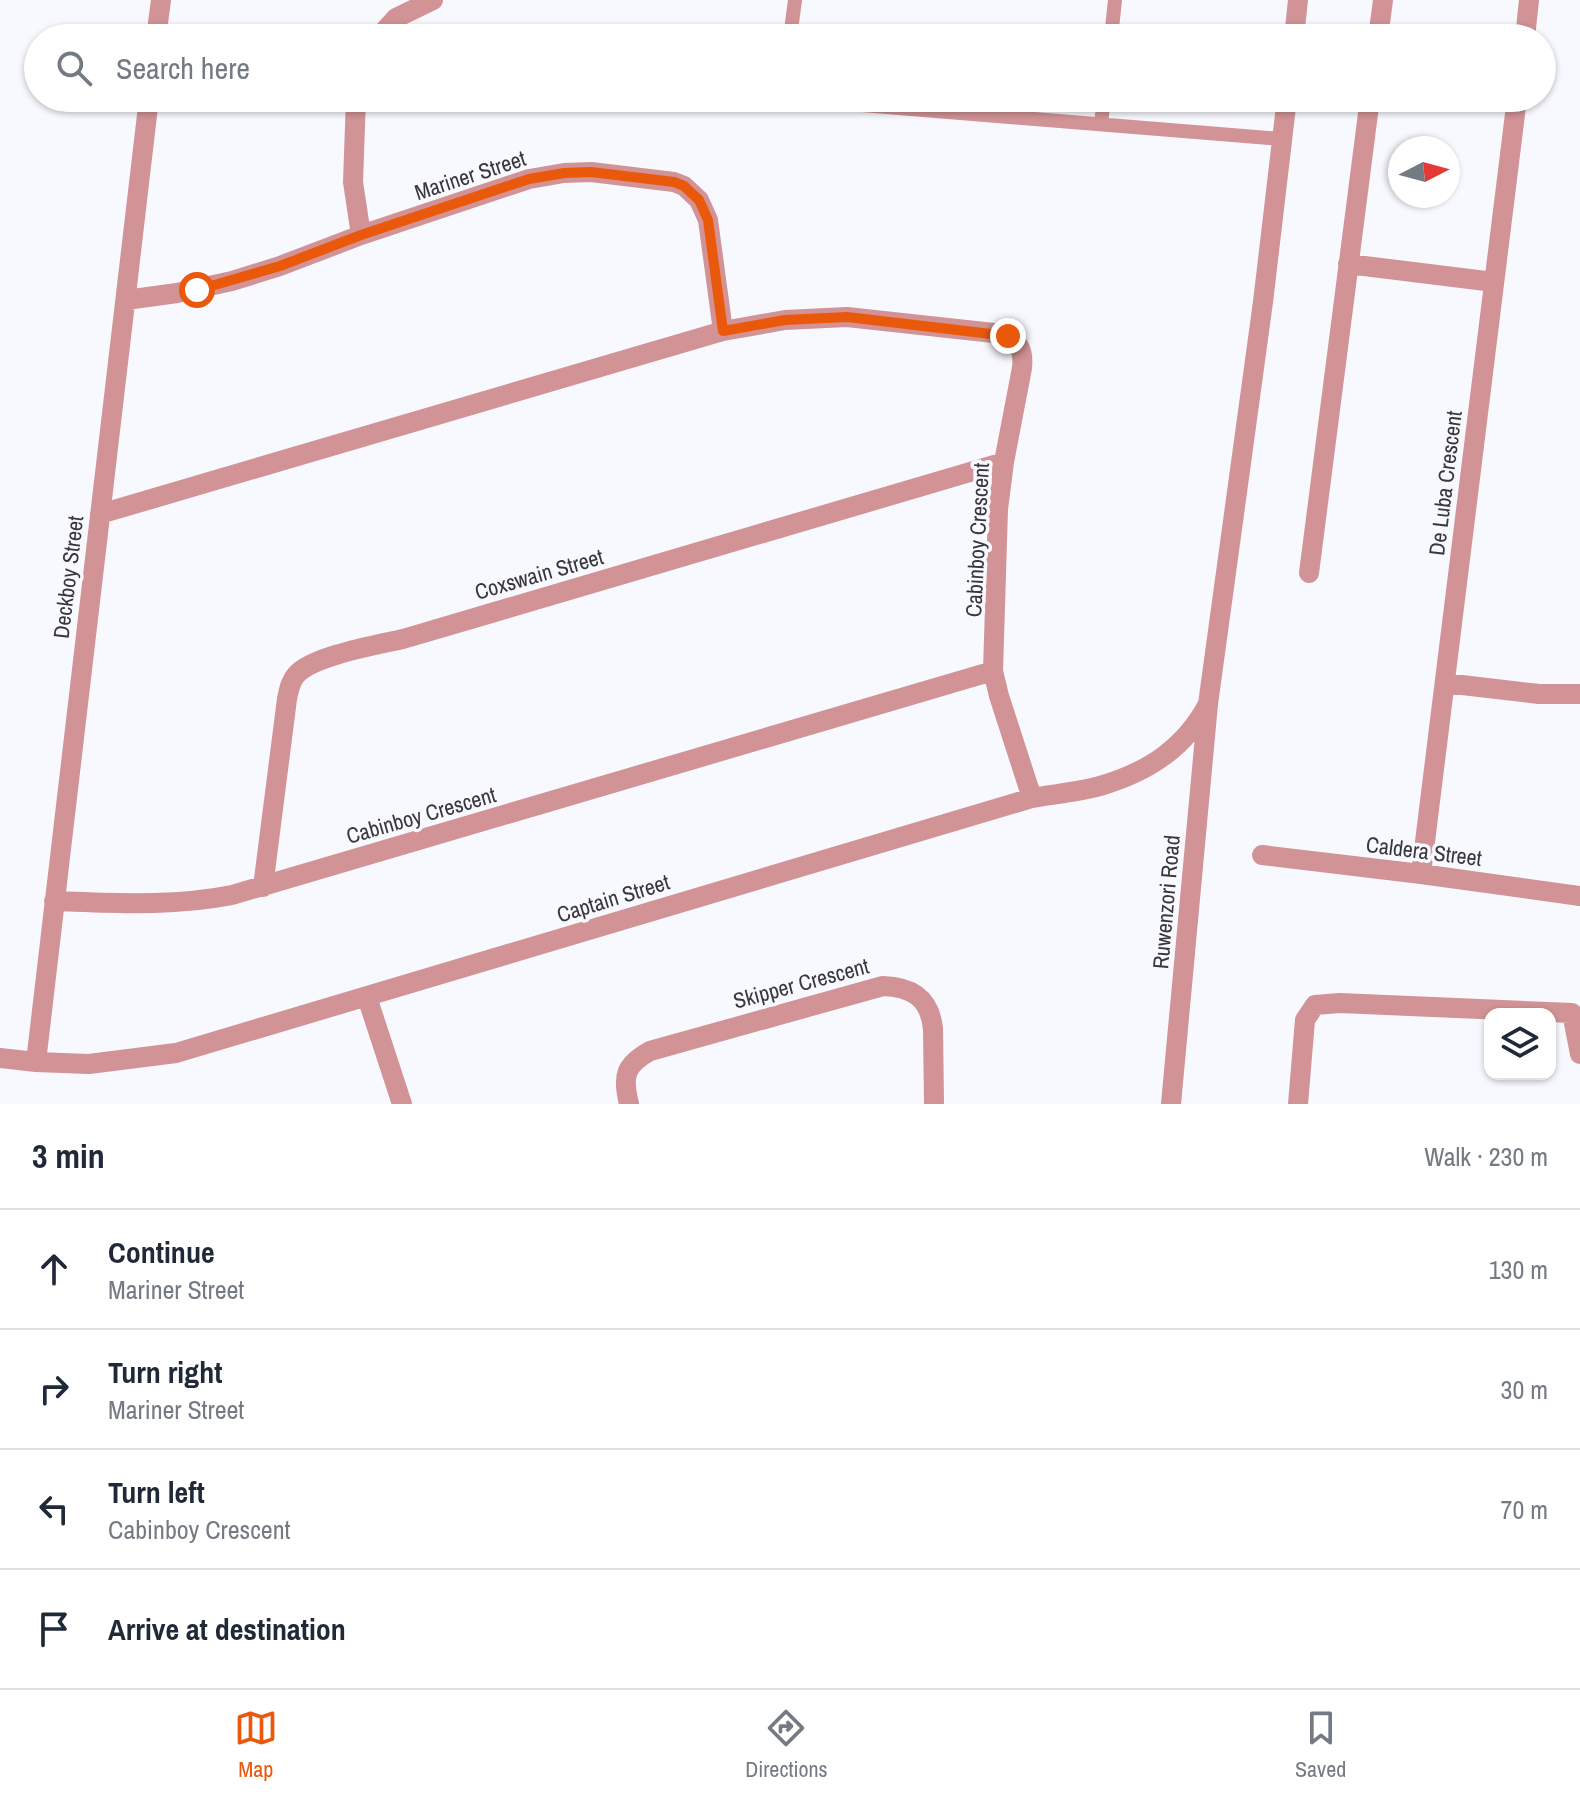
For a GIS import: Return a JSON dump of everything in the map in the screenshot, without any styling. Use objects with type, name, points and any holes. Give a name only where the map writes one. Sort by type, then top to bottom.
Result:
[{"type":"street","points":[[158,24],[161,0]]},
{"type":"street","points":[[391,24],[396,18],[433,0]]},
{"type":"street","points":[[1295,24],[1298,0]]},
{"type":"street","points":[[1380,24],[1383,0]]},
{"type":"street","points":[[1526,24],[1529,0]]},
{"type":"street","name":"Deckboy Street","points":[[36,1062],[147,112]]},
{"type":"street","points":[[355,112],[353,163],[361,235]]},
{"type":"street","name":"Ruwenzori Road","points":[[1171,1104],[1208,704],[1263,302],[1285,112]]},
{"type":"street","points":[[1309,573],[1368,112]]},
{"type":"street","name":"De Luba Crescent","points":[[1421,874],[1515,112]]},
{"type":"street","name":"Mariner Street","points":[[126,300],[232,281],[529,179],[591,172],[674,182],[684,186],[699,200],[708,220],[723,331]]},
{"type":"street","points":[[1348,264],[1494,282]]},
{"type":"street","name":"Cabinboy Crescent","points":[[54,901],[181,903],[232,895],[993,671],[998,509],[1023,360],[1018,343],[1008,336],[847,317],[785,320],[723,331],[100,514]]},
{"type":"street","name":"Coxswain Street","points":[[263,887],[287,699],[294,677],[307,667],[1004,462]]},
{"type":"street","points":[[993,671],[1032,798]]},
{"type":"street","points":[[1445,683],[1539,694],[1580,694]]},
{"type":"street","name":"Captain Street","points":[[0,1058],[89,1064],[176,1053],[1032,798],[1100,786],[1160,760],[1176,748],[1208,704]]},
{"type":"street","name":"Caldera Street","points":[[1262,855],[1580,896]]},
{"type":"street","name":"Skipper Crescent","points":[[629,1104],[625,1085],[629,1066],[650,1051],[883,986],[906,989],[929,1009],[934,1038],[934,1104]]},
{"type":"street","points":[[367,997],[402,1104]]},
{"type":"street","points":[[1298,1104],[1305,1020],[1315,1005],[1340,1003],[1572,1013],[1580,1054]]},
{"type":"lane","points":[[792,24],[795,0]]},
{"type":"lane","points":[[1112,24],[1115,0]]},
{"type":"lane","points":[[950,112],[1282,139]]},
{"type":"lane","points":[[1101,124],[1102,112]]},
{"type":"route","points":[[197,290],[280,266],[361,235],[529,179],[591,172],[674,182],[684,186],[699,200],[711,235],[723,331],[785,320],[847,317],[1008,336]]}]
